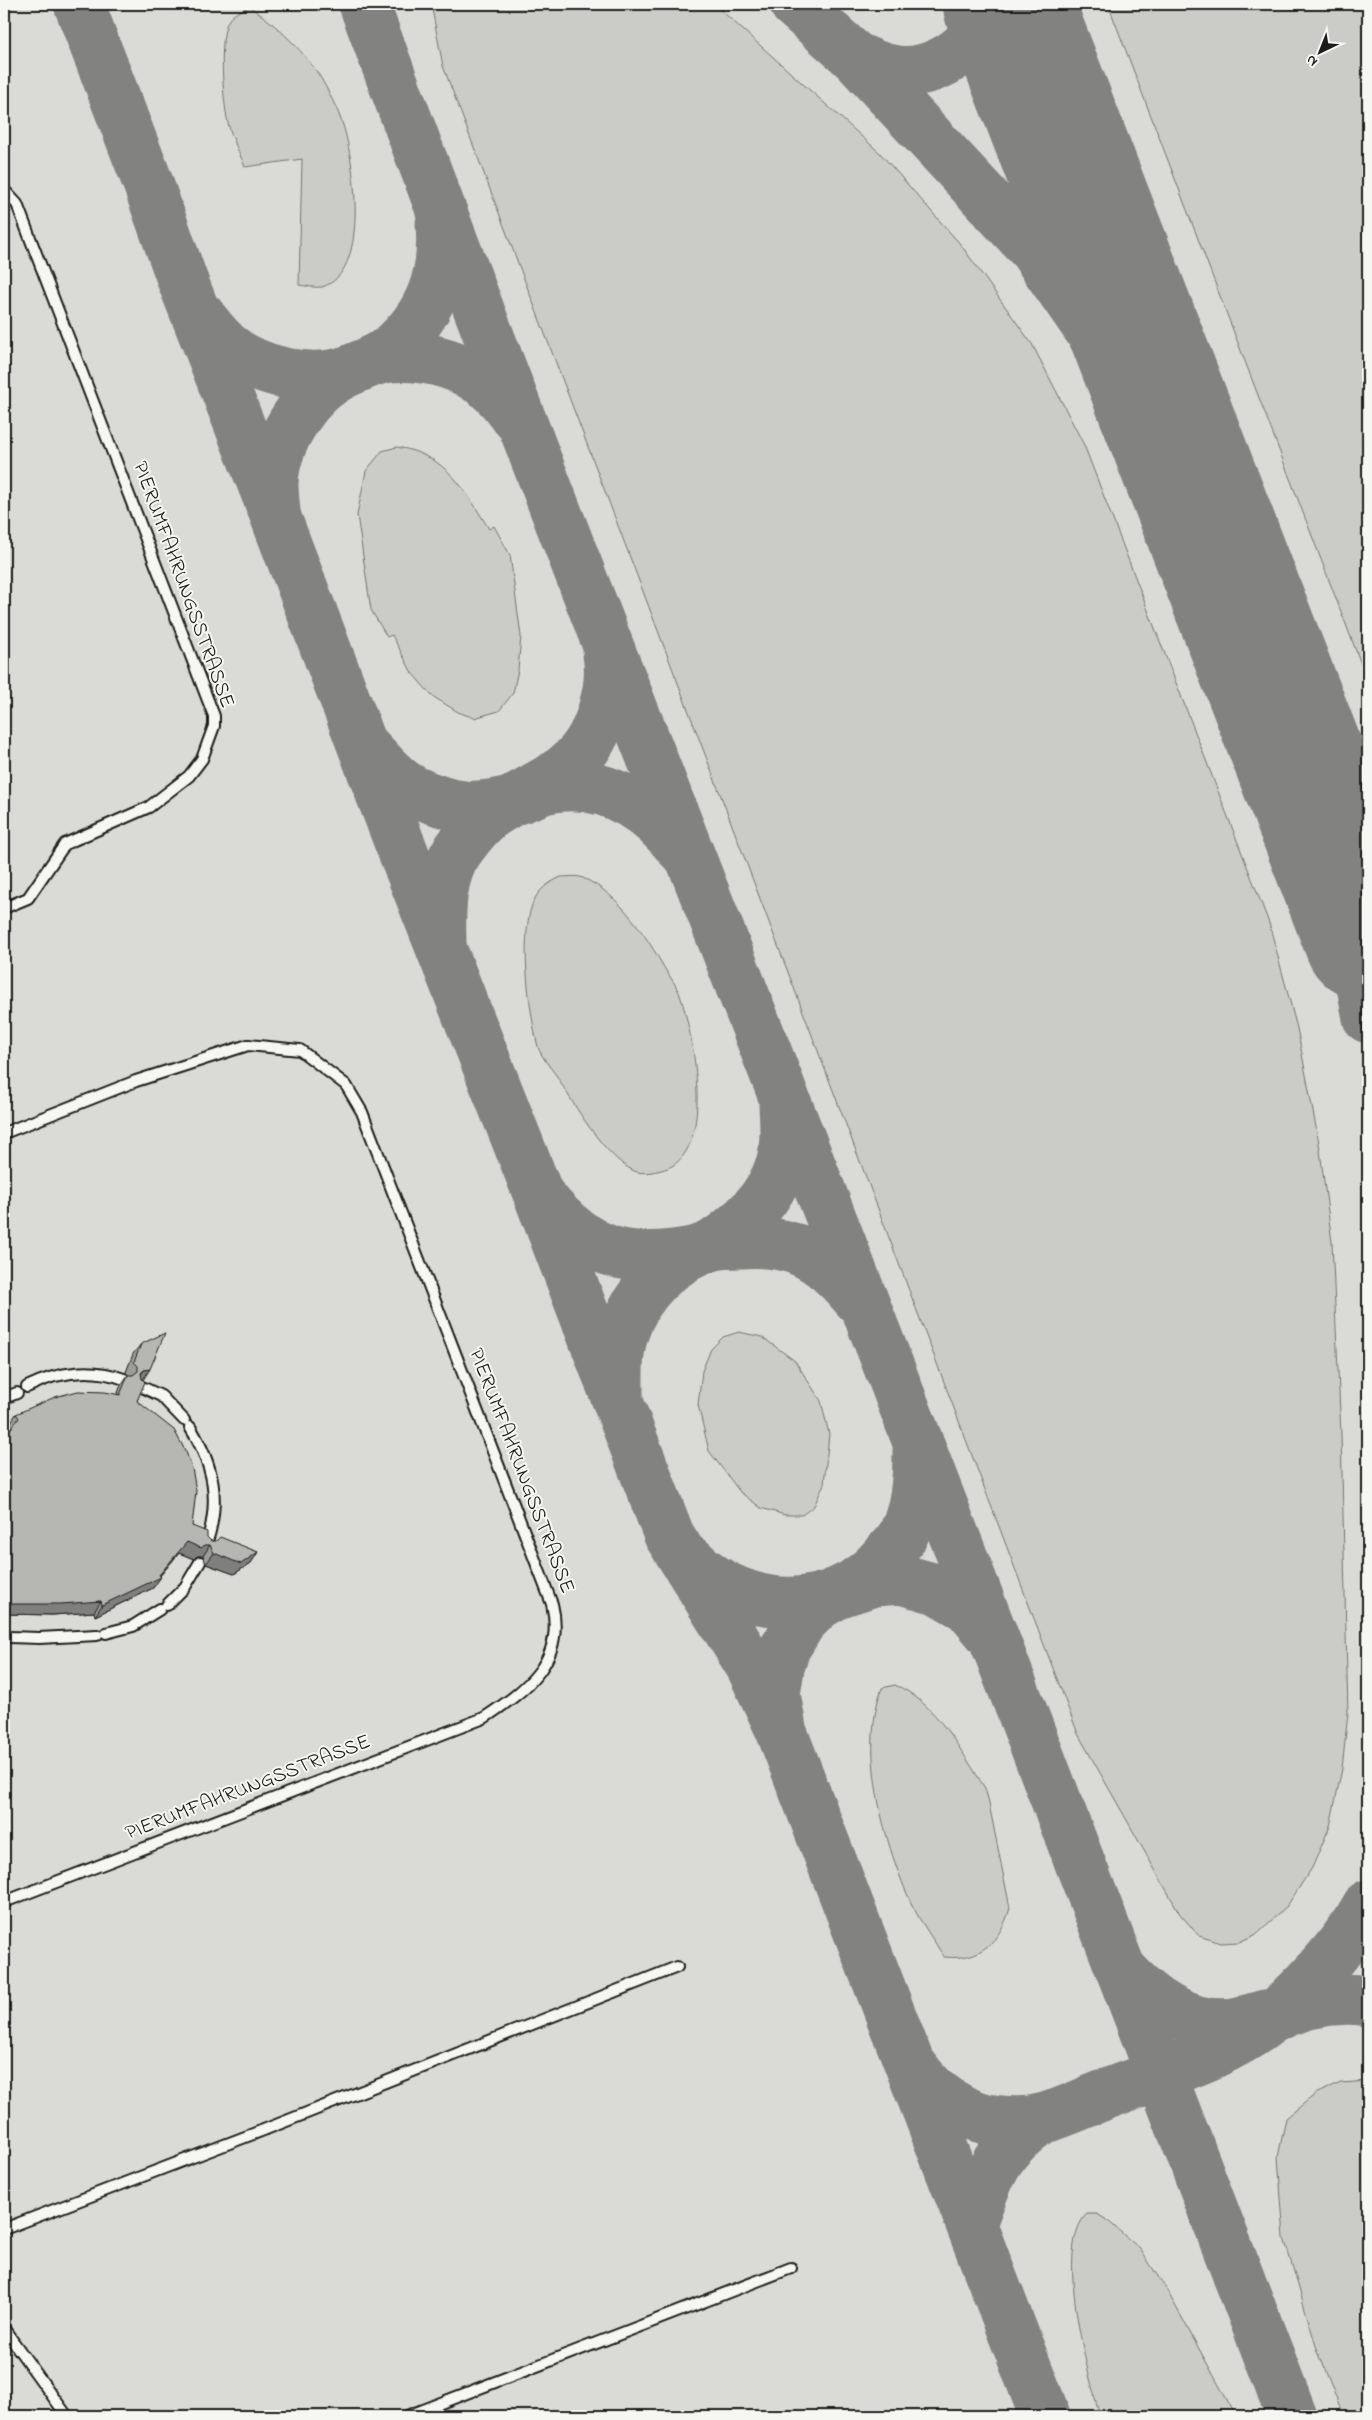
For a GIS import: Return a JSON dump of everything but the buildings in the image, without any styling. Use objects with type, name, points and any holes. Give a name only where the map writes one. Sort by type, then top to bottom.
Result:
[{"type":"lane","name":"PIERUMFAHRUNGSSTRASSE","points":[[4,190],[17,204],[214,716],[214,726],[202,760],[189,776],[172,791],[149,807],[65,844],[28,898],[4,908]]},
{"type":"lane","name":"PIERUMFAHRUNGSSTRASSE","points":[[4,1133],[136,1081],[248,1045],[300,1050],[346,1085],[362,1112],[555,1616],[552,1646],[543,1667],[532,1682],[514,1698],[484,1718],[4,1902]]},
{"type":"lane","points":[[27,1387],[56,1376],[79,1372],[96,1372],[124,1379]]},
{"type":"lane","points":[[140,1386],[161,1396],[187,1423],[204,1449],[211,1471],[215,1500],[211,1530],[206,1545]]},
{"type":"lane","points":[[4,1398],[17,1393]]},
{"type":"lane","points":[[9,1637],[39,1638],[102,1634],[134,1626],[163,1607],[185,1587],[200,1562]]},
{"type":"lane","points":[[4,2229],[261,2131],[677,1966]]},
{"type":"lane","points":[[407,2416],[791,2268]]},
{"type":"lane","points":[[4,2329],[67,2416]]},
{"type":"shaded area","points":[[4,4],[1368,4],[1368,2416],[4,2416]]},
{"type":"shaded area","points":[[431,4],[714,4],[880,153],[961,245],[1032,344],[1084,445],[1269,923],[1297,1028],[1319,1143],[1332,1242],[1341,1434],[1348,1713],[1342,1769],[1330,1826],[1312,1868],[1287,1906],[1255,1935],[1239,1942],[1221,1943],[1199,1936],[1180,1914],[1078,1734],[443,66]]},
{"type":"shaded area","points":[[1108,4],[1368,4],[1368,682]]},
{"type":"shaded area","points":[[250,7],[280,30],[316,70],[329,92],[344,130],[353,173],[355,196],[353,243],[347,263],[337,278],[322,287],[299,285],[302,159],[245,167],[229,127],[223,76],[224,35],[227,22],[232,16]]},
{"type":"shaded area","points":[[397,447],[414,451],[429,458],[453,476],[472,501],[489,529],[494,526],[510,555],[521,636],[518,670],[513,693],[499,711],[474,718],[458,712],[432,696],[412,673],[392,635],[387,637],[371,610],[357,515],[366,471],[382,451]]},
{"type":"shaded area","points":[[561,877],[581,877],[609,894],[631,917],[680,995],[695,1061],[696,1114],[692,1138],[683,1156],[668,1168],[642,1173],[622,1164],[611,1154],[580,1114],[543,1058],[538,1047],[531,1013],[527,971],[527,930],[535,898],[546,885]]},
{"type":"shaded area","points":[[739,1332],[762,1337],[795,1361],[821,1401],[829,1434],[824,1484],[814,1506],[802,1515],[785,1515],[761,1508],[740,1492],[709,1451],[698,1405],[702,1371],[711,1349],[723,1337]]},
{"type":"shaded area","points":[[895,1685],[909,1692],[935,1715],[957,1744],[985,1788],[988,1799],[1010,1908],[1001,1931],[994,1940],[987,1947],[968,1956],[944,1957],[912,1905],[902,1882],[884,1827],[874,1769],[873,1740],[875,1713],[882,1688]]},
{"type":"shaded area","points":[[1368,2081],[1368,2416],[1343,2416],[1316,2346],[1284,2238],[1278,2157],[1286,2118],[1317,2093],[1341,2083]]},
{"type":"shaded area","points":[[1087,2214],[1097,2214],[1107,2220],[1140,2249],[1165,2287],[1236,2416],[1100,2416],[1082,2342],[1073,2281],[1073,2253],[1077,2230]]},
{"type":"taxiway","points":[[79,4],[148,183],[182,279],[669,1535],[751,1666],[781,1730],[1045,2416]]},
{"type":"taxiway","points":[[364,4],[550,496],[975,1588],[1292,2416]]},
{"type":"taxiway","points":[[795,4],[855,57],[1034,250],[1111,361],[1242,610]]},
{"type":"taxiway","points":[[855,57],[891,70],[923,69],[938,64],[953,56],[977,33],[985,19],[989,4]]},
{"type":"taxiway","points":[[275,511],[273,484],[279,453],[285,438],[302,409],[337,377],[386,354],[405,336],[426,308],[438,277],[442,243],[441,224]]},
{"type":"taxiway","points":[[201,317],[223,343],[237,354],[264,367],[293,375],[323,376],[337,374],[385,358],[403,356],[426,358],[449,364],[470,373],[490,387],[516,417]]},
{"type":"taxiway","points":[[441,941],[442,894],[453,859],[470,835],[487,816],[560,773],[586,747],[596,729],[606,701],[609,674],[608,654]]},
{"type":"taxiway","points":[[365,747],[391,774],[406,786],[430,798],[457,805],[478,806],[499,803],[548,788],[568,786],[588,787],[606,792],[624,799],[640,809],[669,834],[682,849]]},
{"type":"taxiway","points":[[1309,783],[1351,928],[1368,1018]]},
{"type":"taxiway","points":[[713,1245],[745,1220],[770,1189],[781,1164],[784,1150],[784,1106]]},
{"type":"taxiway","points":[[542,1199],[576,1233],[593,1244],[611,1251],[651,1257],[698,1251]]},
{"type":"taxiway","points":[[618,1395],[618,1364],[621,1342],[636,1305],[645,1292],[668,1269],[682,1259],[711,1246],[750,1242],[777,1244],[795,1249],[811,1256],[831,1270],[859,1300]]},
{"type":"taxiway","points":[[692,1562],[714,1580],[738,1592],[764,1600],[790,1602],[816,1599],[841,1591],[864,1577],[898,1543],[902,1536],[914,1503],[918,1451]]},
{"type":"taxiway","points":[[780,1722],[775,1694],[779,1668],[785,1648],[801,1622],[819,1604],[840,1592],[874,1581],[900,1579],[937,1589],[968,1607],[990,1633]]},
{"type":"taxiway","points":[[913,2067],[921,2078],[940,2096],[951,2104],[974,2115],[1000,2121],[1021,2122],[1041,2119],[1059,2113],[1194,2062],[1253,2032],[1284,2007],[1311,1981],[1348,1936],[1368,1905]]},
{"type":"taxiway","points":[[1122,1970],[1145,1993],[1158,2002],[1172,2011],[1201,2022],[1217,2024],[1234,2023],[1265,2015]]},
{"type":"taxiway","points":[[1272,2018],[1295,2008],[1319,2002],[1343,1999],[1368,2001]]},
{"type":"taxiway","points":[[971,2223],[990,2176],[1003,2153],[1025,2131],[1041,2119]]},
{"type":"runway","points":[[1008,4],[1368,936]]}]
